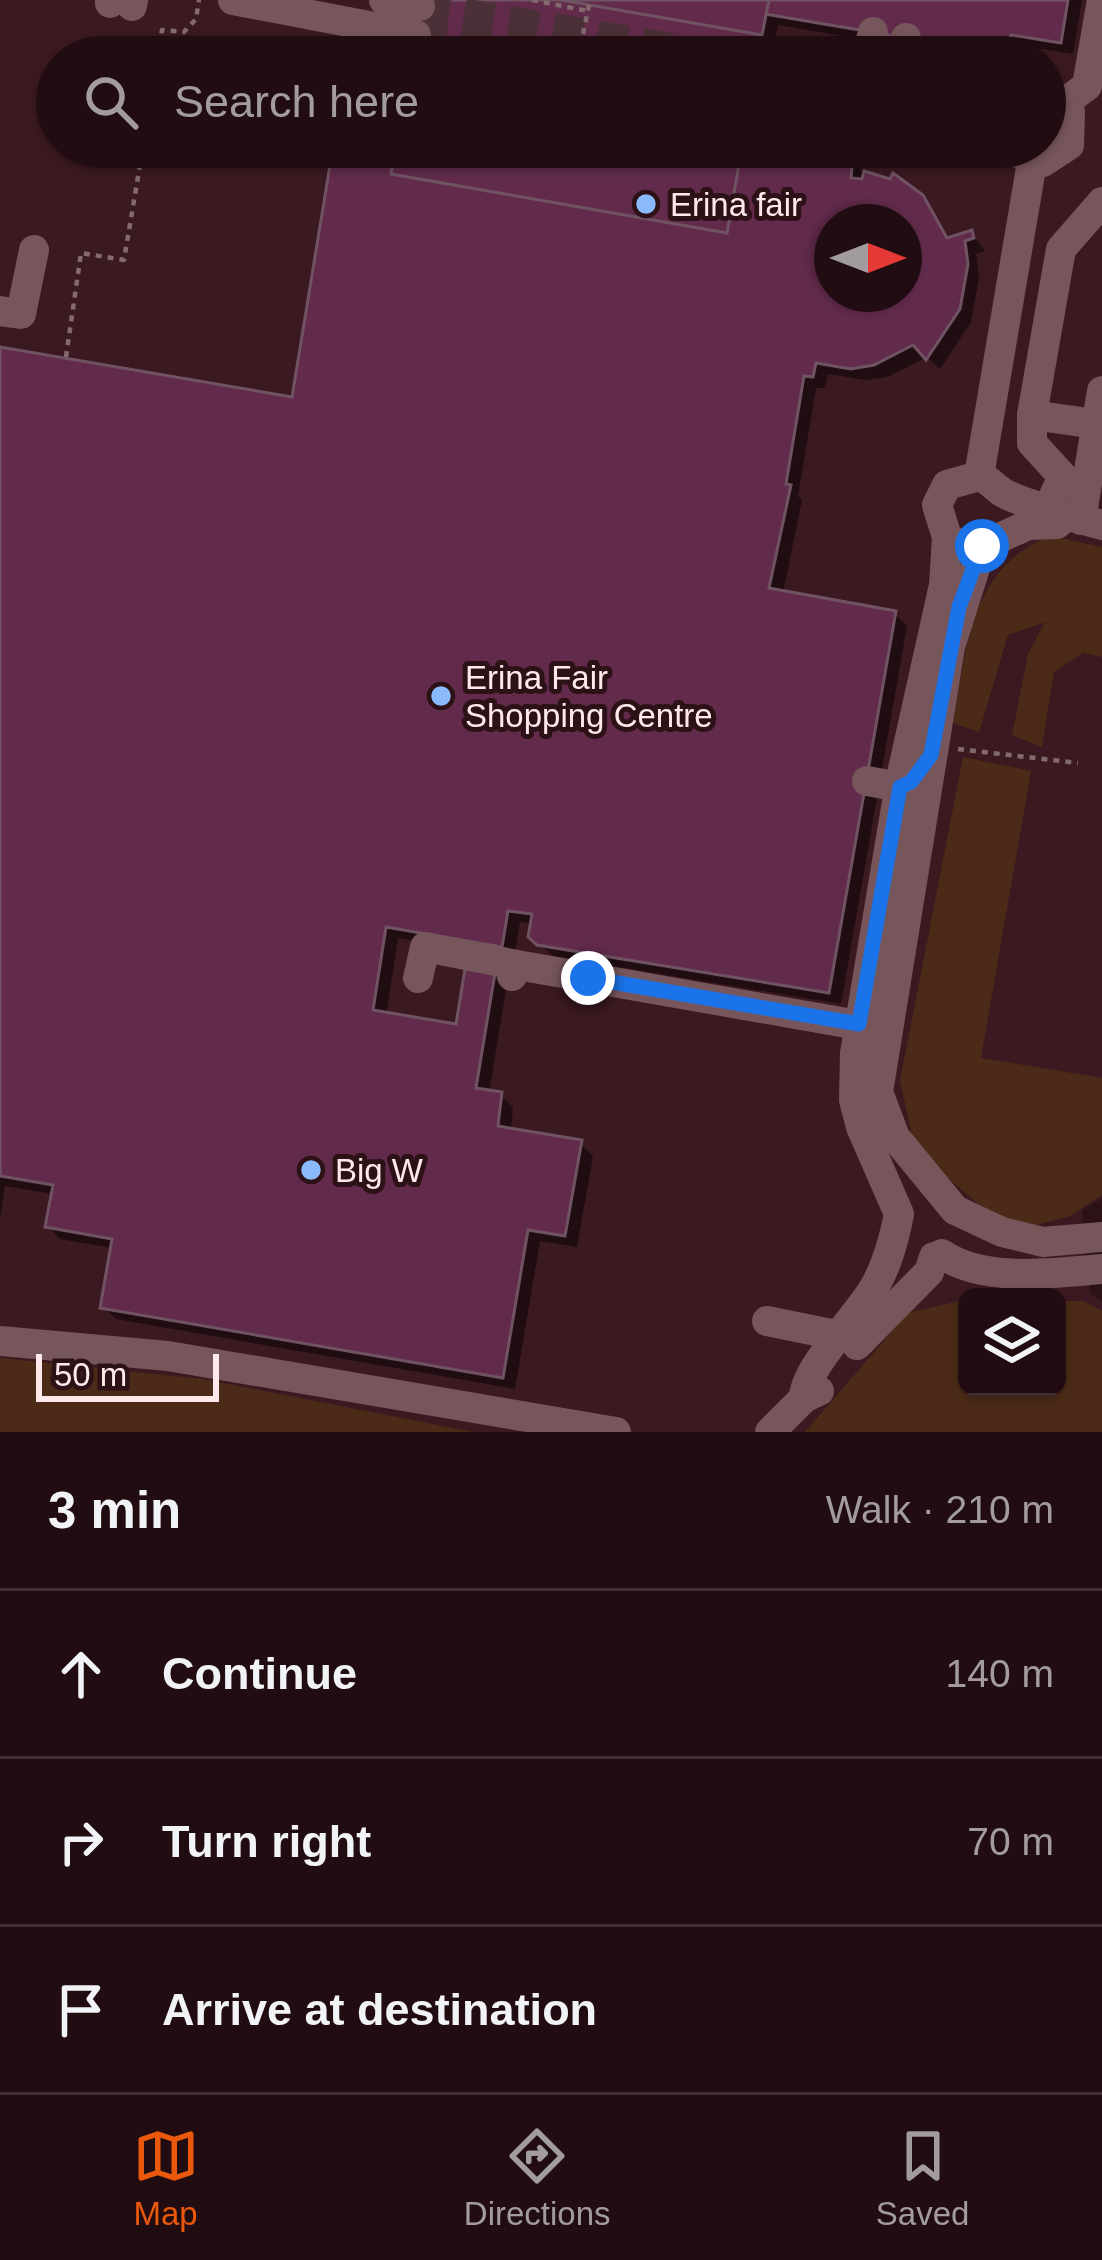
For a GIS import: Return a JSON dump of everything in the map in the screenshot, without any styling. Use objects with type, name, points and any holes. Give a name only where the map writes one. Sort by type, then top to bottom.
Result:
[{"type":"lane","points":[[233,0],[418,20],[384,0]]},
{"type":"lane","points":[[1066,94],[1087,86],[1102,0]]},
{"type":"lane","points":[[1066,114],[1073,123],[1066,148]]},
{"type":"lane","points":[[770,1432],[805,1398],[823,1389],[880,1316],[957,1240],[948,1203],[883,1116],[878,1092],[941,752],[959,607],[1008,515],[991,484],[1013,168]]},
{"type":"lane","points":[[1074,517],[1063,477],[1032,443],[1032,415],[1061,249],[1102,202]]},
{"type":"lane","points":[[0,310],[21,314],[34,250]]},
{"type":"lane","points":[[1074,517],[1102,391]]},
{"type":"lane","points":[[1032,415],[1096,424]]},
{"type":"lane","points":[[1074,517],[991,484],[957,479],[940,495],[937,517],[947,537],[944,585],[900,787],[859,1024],[854,1100],[898,1224],[916,1255],[938,1255],[963,1266],[1047,1273],[1102,1269]]},
{"type":"lane","points":[[947,537],[963,547],[1074,517]]},
{"type":"lane","points":[[868,781],[900,787],[941,752]]},
{"type":"lane","points":[[418,978],[425,947],[514,970],[859,1024],[890,1011]]},
{"type":"lane","points":[[859,1024],[882,1052]]},
{"type":"lane","points":[[805,1398],[811,1377],[876,1284],[898,1224],[921,1195],[948,1203],[1002,1232],[1043,1242],[1102,1238]]},
{"type":"lane","points":[[767,1322],[841,1336]]},
{"type":"lane","points":[[0,1341],[169,1356],[616,1432]]},
{"type":"path","points":[[160,36],[161,30],[184,32],[196,19],[200,0]]},
{"type":"path","points":[[532,0],[588,8],[583,34]]},
{"type":"path","points":[[66,356],[81,253],[124,260],[139,168]]},
{"type":"path","points":[[941,752],[1078,763]]},
{"type":"shaded area","name":"Erina Fair Shopping Centre","points":[[0,0],[1102,0],[1102,1199],[1082,1210],[1090,1294],[1102,1301],[1102,1432],[0,1432]]},
{"type":"shaded area","points":[[1051,536],[1102,547],[1102,657],[1083,653],[1054,672],[1042,747],[1012,735],[1028,654],[1045,622],[1008,635],[979,732],[953,723],[969,639],[988,589],[1003,567]]},
{"type":"shaded area","points":[[963,757],[1031,771],[981,1058],[1102,1078],[1102,1195],[1070,1216],[1021,1229],[978,1204],[915,1149],[900,1081]]},
{"type":"shaded area","points":[[958,1301],[958,1396],[1066,1396],[1066,1301],[1083,1301],[1102,1311],[1102,1432],[805,1432],[908,1313]]},
{"type":"shaded area","points":[[0,1358],[203,1379],[473,1432],[0,1432]]},
{"type":"building","points":[[422,0],[1068,0],[1062,36],[895,36],[765,14],[761,36],[415,36]]},
{"type":"building","points":[[561,0],[769,0],[762,35]]},
{"type":"building","name":"Erina Fair Shopping Centre","points":[[330,168],[852,168],[851,178],[862,179],[864,171],[890,179],[893,173],[923,195],[947,238],[972,230],[974,238],[965,241],[968,264],[960,309],[926,360],[913,345],[874,365],[851,369],[816,363],[813,377],[804,376],[786,484],[791,485],[769,588],[896,611],[829,993],[537,945],[528,937],[532,914],[508,911],[502,947],[386,927],[373,1010],[456,1024],[465,969],[495,973],[476,1088],[502,1092],[498,1126],[582,1140],[565,1236],[528,1230],[503,1378],[100,1308],[112,1239],[45,1227],[53,1185],[0,1176],[0,347],[292,397]]},
{"type":"building","name":"Erina fair","points":[[392,168],[738,168],[727,233],[391,174]]},
{"type":"tunnel","points":[[420,6],[599,36]]},
{"type":"tunnel","points":[[416,35],[422,36]]},
{"type":"place","name":"Erina fair","points":[[646,204]]},
{"type":"place","name":"Erina Fair Shopping Centre","points":[[441,696]]},
{"type":"place","name":"Big W","points":[[311,1170]]},
{"type":"route","points":[[588,978],[859,1024],[900,787],[911,782],[931,755],[959,607],[982,546]]}]
